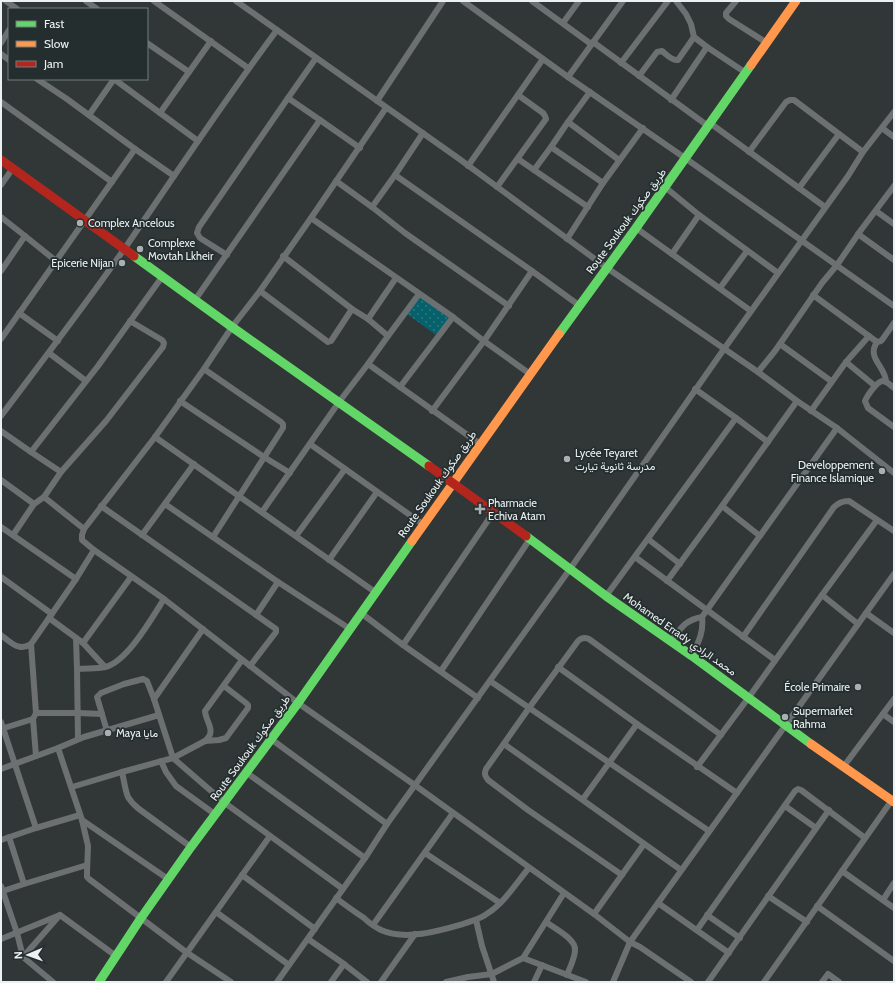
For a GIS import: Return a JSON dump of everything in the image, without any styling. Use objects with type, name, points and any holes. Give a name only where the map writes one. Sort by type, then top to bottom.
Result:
[{"type":"street","points":[[6,1],[16,8]]},
{"type":"street","points":[[86,1],[96,8]]},
{"type":"street","points":[[154,1],[248,68]]},
{"type":"street","points":[[162,7],[166,1]]},
{"type":"street","points":[[236,1],[468,166],[607,268],[837,428],[894,473]]},
{"type":"street","points":[[377,101],[443,1]]},
{"type":"street","points":[[463,1],[568,77],[893,303]]},
{"type":"street","points":[[532,1],[825,207]]},
{"type":"street","points":[[563,23],[579,1]]},
{"type":"street","points":[[568,77],[622,1]]},
{"type":"street","points":[[621,63],[668,1]]},
{"type":"street","points":[[676,1],[686,14],[691,24],[694,37],[746,73]]},
{"type":"street","points":[[736,1],[726,13],[726,16],[767,43]]},
{"type":"street","name":"Route Soukouk طريق صكوك","points":[[99,982],[168,879],[298,703],[375,592],[636,228],[796,1]]},
{"type":"street","points":[[1,416],[58,341],[248,68],[277,30]]},
{"type":"street","points":[[1,43],[8,32]]},
{"type":"street","points":[[639,76],[657,52],[662,51],[673,60],[678,60],[694,37]]},
{"type":"street","points":[[160,113],[211,41]]},
{"type":"street","points":[[148,44],[189,72]]},
{"type":"street","points":[[671,100],[707,47]]},
{"type":"street","points":[[227,255],[200,238],[197,233],[199,227],[316,58]]},
{"type":"street","points":[[468,166],[543,59]]},
{"type":"street","points":[[38,80],[174,176]]},
{"type":"street","points":[[89,115],[113,80]]},
{"type":"street","points":[[115,80],[198,141]]},
{"type":"street","points":[[534,170],[590,92]]},
{"type":"street","points":[[497,187],[546,119],[543,113],[518,95]]},
{"type":"street","points":[[288,98],[360,148]]},
{"type":"street","points":[[748,152],[786,102],[790,100],[794,100],[863,152]]},
{"type":"street","points":[[1,102],[112,182]]},
{"type":"street","points":[[386,108],[360,148],[283,256],[260,291],[232,327],[155,437],[84,529],[82,540],[164,600],[298,703],[594,914],[630,942],[640,947],[691,982]]},
{"type":"street","points":[[277,982],[365,858],[387,824],[416,786],[570,569],[695,389],[848,176],[863,152],[894,112]]},
{"type":"street","points":[[195,300],[320,120]]},
{"type":"street","points":[[568,122],[620,160]]},
{"type":"street","points":[[567,239],[603,183],[643,128]]},
{"type":"street","points":[[882,128],[894,137]]},
{"type":"street","points":[[372,207],[422,133]]},
{"type":"street","points":[[799,188],[839,134]]},
{"type":"street","points":[[551,147],[603,183]]},
{"type":"street","points":[[1,339],[134,149]]},
{"type":"street","points":[[518,158],[588,207]]},
{"type":"street","name":"Mohamed Errady محمد الرادي","points":[[1,160],[162,277],[530,539],[606,596],[749,697],[785,725],[893,801]]},
{"type":"street","points":[[1,185],[13,168]]},
{"type":"street","points":[[395,175],[580,306]]},
{"type":"street","points":[[336,181],[405,233],[509,306]]},
{"type":"street","points":[[758,372],[780,344],[813,295],[837,265],[894,186]]},
{"type":"street","points":[[665,187],[699,215],[778,273]]},
{"type":"street","points":[[876,211],[894,224]]},
{"type":"street","points":[[672,254],[699,215]]},
{"type":"street","points":[[1,217],[56,261]]},
{"type":"street","points":[[311,218],[530,374]]},
{"type":"street","points":[[636,228],[751,311]]},
{"type":"street","points":[[858,234],[894,260]]},
{"type":"street","points":[[1,272],[25,236]]},
{"type":"street","points":[[720,288],[747,251]]},
{"type":"street","points":[[283,256],[352,309],[368,319],[388,336]]},
{"type":"street","points":[[432,411],[509,306],[532,271]]},
{"type":"street","points":[[31,452],[86,381],[162,277]]},
{"type":"street","points":[[368,319],[396,278]]},
{"type":"street","points":[[260,291],[328,342],[331,342],[352,309]]},
{"type":"street","points":[[262,512],[339,402],[419,294]]},
{"type":"street","points":[[813,295],[877,342]]},
{"type":"street","points":[[20,313],[58,341]]},
{"type":"street","points":[[400,387],[452,317]]},
{"type":"street","points":[[13,535],[34,504],[44,497],[61,472],[106,421],[163,347],[164,343],[162,340],[130,321]]},
{"type":"street","points":[[886,382],[885,374],[880,368],[873,350],[877,342],[881,341],[894,323]]},
{"type":"street","points":[[811,411],[831,381],[869,336]]},
{"type":"street","points":[[780,344],[831,381]]},
{"type":"street","points":[[49,353],[86,381]]},
{"type":"street","points":[[846,362],[875,386]]},
{"type":"street","points":[[368,364],[480,444]]},
{"type":"street","points":[[204,369],[283,424],[283,428],[213,537]]},
{"type":"street","points":[[894,387],[886,382],[878,382],[865,400],[868,408],[894,427]]},
{"type":"street","points":[[695,389],[768,442]]},
{"type":"street","points":[[180,401],[290,473]]},
{"type":"street","points":[[667,581],[797,401]]},
{"type":"street","points":[[606,596],[736,418]]},
{"type":"street","points":[[671,641],[682,626],[693,619],[702,617],[707,611],[837,428]]},
{"type":"street","points":[[1,431],[61,472]]},
{"type":"street","points":[[155,437],[375,592]]},
{"type":"street","points":[[310,444],[424,525]]},
{"type":"street","points":[[142,535],[194,464]]},
{"type":"street","points":[[296,536],[345,469]]},
{"type":"street","points":[[1,480],[34,504]]},
{"type":"street","points":[[329,560],[377,492]]},
{"type":"street","points":[[44,497],[84,529]]},
{"type":"street","points":[[743,637],[834,507],[843,501],[849,502],[894,531]]},
{"type":"street","points":[[165,504],[278,582],[350,629]]},
{"type":"street","points":[[101,506],[276,629],[276,632],[250,666]]},
{"type":"street","points":[[722,506],[760,536]]},
{"type":"street","points":[[403,645],[493,513]]},
{"type":"street","points":[[698,767],[877,520]]},
{"type":"street","points":[[1,527],[76,580]]},
{"type":"street","points":[[441,671],[530,539]]},
{"type":"street","points":[[648,539],[680,564]]},
{"type":"street","points":[[1,635],[15,646],[27,647],[31,644],[76,580],[94,550]]},
{"type":"street","points":[[635,557],[775,660]]},
{"type":"street","points":[[613,982],[630,942],[894,574]]},
{"type":"street","points":[[1,577],[83,643],[105,667]]},
{"type":"street","points":[[83,643],[131,577]]},
{"type":"street","points":[[256,614],[278,582]]},
{"type":"street","points":[[822,595],[858,624]]},
{"type":"street","points":[[77,668],[105,667],[122,657],[136,642],[164,600]]},
{"type":"street","points":[[361,613],[403,645],[478,698]]},
{"type":"street","points":[[866,613],[894,634]]},
{"type":"street","points":[[692,656],[701,637],[703,626],[702,617]]},
{"type":"street","points":[[154,699],[203,630]]},
{"type":"street","points":[[76,638],[78,739]]},
{"type":"street","points":[[622,875],[528,810],[488,780],[484,773],[529,708],[580,639],[585,638],[589,639],[721,735]]},
{"type":"street","points":[[31,644],[36,756]]},
{"type":"street","points":[[72,787],[173,758],[205,741],[211,733],[205,711],[242,660]]},
{"type":"street","points":[[558,667],[636,724],[737,793]]},
{"type":"street","points":[[107,731],[97,697],[98,695],[124,684],[143,679],[147,681],[173,758],[225,803],[343,889]]},
{"type":"street","points":[[490,681],[709,831]]},
{"type":"street","points":[[205,741],[226,738],[248,708],[246,703],[224,686]]},
{"type":"street","points":[[844,766],[894,699]]},
{"type":"street","points":[[36,828],[2,727],[35,716],[78,713],[102,714]]},
{"type":"street","points":[[883,714],[894,722]]},
{"type":"street","points":[[1,769],[78,739],[159,715]]},
{"type":"street","points":[[582,799],[636,724]]},
{"type":"street","points":[[271,739],[387,824]]},
{"type":"street","points":[[504,744],[681,870]]},
{"type":"street","points":[[58,748],[72,787],[88,846],[87,876],[89,879],[186,952],[231,982]]},
{"type":"street","points":[[161,761],[166,772],[176,786],[216,814]]},
{"type":"street","points":[[122,772],[128,797],[132,802],[139,809],[191,847]]},
{"type":"street","points":[[247,773],[365,858]]},
{"type":"street","points":[[697,930],[784,806],[798,789],[829,810],[865,838]]},
{"type":"street","points":[[764,982],[865,838],[893,801]]},
{"type":"street","points":[[784,806],[816,828]]},
{"type":"street","points":[[708,982],[829,810]]},
{"type":"street","points":[[373,925],[453,813]]},
{"type":"street","points":[[1,840],[36,828],[81,817],[168,879]]},
{"type":"street","points":[[166,982],[270,836]]},
{"type":"street","points":[[9,837],[24,884]]},
{"type":"street","points":[[594,914],[644,844]]},
{"type":"street","points":[[424,853],[500,903]]},
{"type":"street","points":[[53,982],[23,957],[18,933],[2,889],[88,866]]},
{"type":"street","points":[[336,898],[381,930],[403,935],[432,932],[476,920],[488,914],[500,903],[529,868]]},
{"type":"street","points":[[842,871],[894,908]]},
{"type":"street","points":[[242,876],[315,929]]},
{"type":"street","points":[[883,900],[894,883]]},
{"type":"street","points":[[450,982],[468,976],[492,974],[523,958],[564,893]]},
{"type":"street","points":[[768,896],[807,922]]},
{"type":"street","points":[[658,903],[729,952]]},
{"type":"street","points":[[817,906],[894,961]]},
{"type":"street","points":[[216,912],[289,965]]},
{"type":"street","points":[[1,939],[60,915]]},
{"type":"street","points":[[60,915],[116,956]]},
{"type":"street","points":[[23,957],[60,915]]},
{"type":"street","points":[[707,915],[740,938]]},
{"type":"street","points":[[476,920],[482,946],[494,982]]},
{"type":"street","points":[[546,922],[569,938],[576,948],[567,975]]},
{"type":"street","points":[[381,982],[415,934]]},
{"type":"street","points":[[308,939],[367,982]]},
{"type":"street","points":[[523,958],[586,982]]},
{"type":"street","points":[[332,982],[344,964]]},
{"type":"street","points":[[534,982],[542,965]]},
{"type":"street","points":[[822,982],[828,974],[839,982]]},
{"type":"shaded area","points":[[420,296],[449,318],[436,335],[407,314]]},
{"type":"traffic: fast","points":[[559,334],[751,65]]},
{"type":"traffic: fast","points":[[134,256],[429,466]]},
{"type":"traffic: fast","points":[[526,536],[606,596],[692,656],[811,744]]},
{"type":"traffic: fast","points":[[99,982],[141,918],[191,847],[298,703],[412,541]]},
{"type":"traffic: slow","points":[[751,65],[796,1]]},
{"type":"traffic: slow","points":[[412,541],[559,334]]},
{"type":"traffic: slow","points":[[811,744],[894,802]]},
{"type":"traffic: jam","points":[[1,160],[134,256]]},
{"type":"traffic: jam","points":[[429,466],[526,536]]},
{"type":"place","name":"Complex Ancelous","points":[[80,223]]},
{"type":"place","name":"Complexe Movtah Lkheir","points":[[140,249]]},
{"type":"place","name":"Epicerie Nijan","points":[[122,263]]},
{"type":"place","name":"Lycée Teyaret مدرسة ثانوية تيارت","points":[[567,459]]},
{"type":"place","name":"Developpement Finance Islamique","points":[[882,471]]},
{"type":"place","name":"Pharmacie Echiva Atam","points":[[480,509]]},
{"type":"place","name":"École Primaire","points":[[858,687]]},
{"type":"place","name":"Supermarket Rahma","points":[[785,717]]},
{"type":"place","name":"Maya مايا","points":[[108,733]]}]
